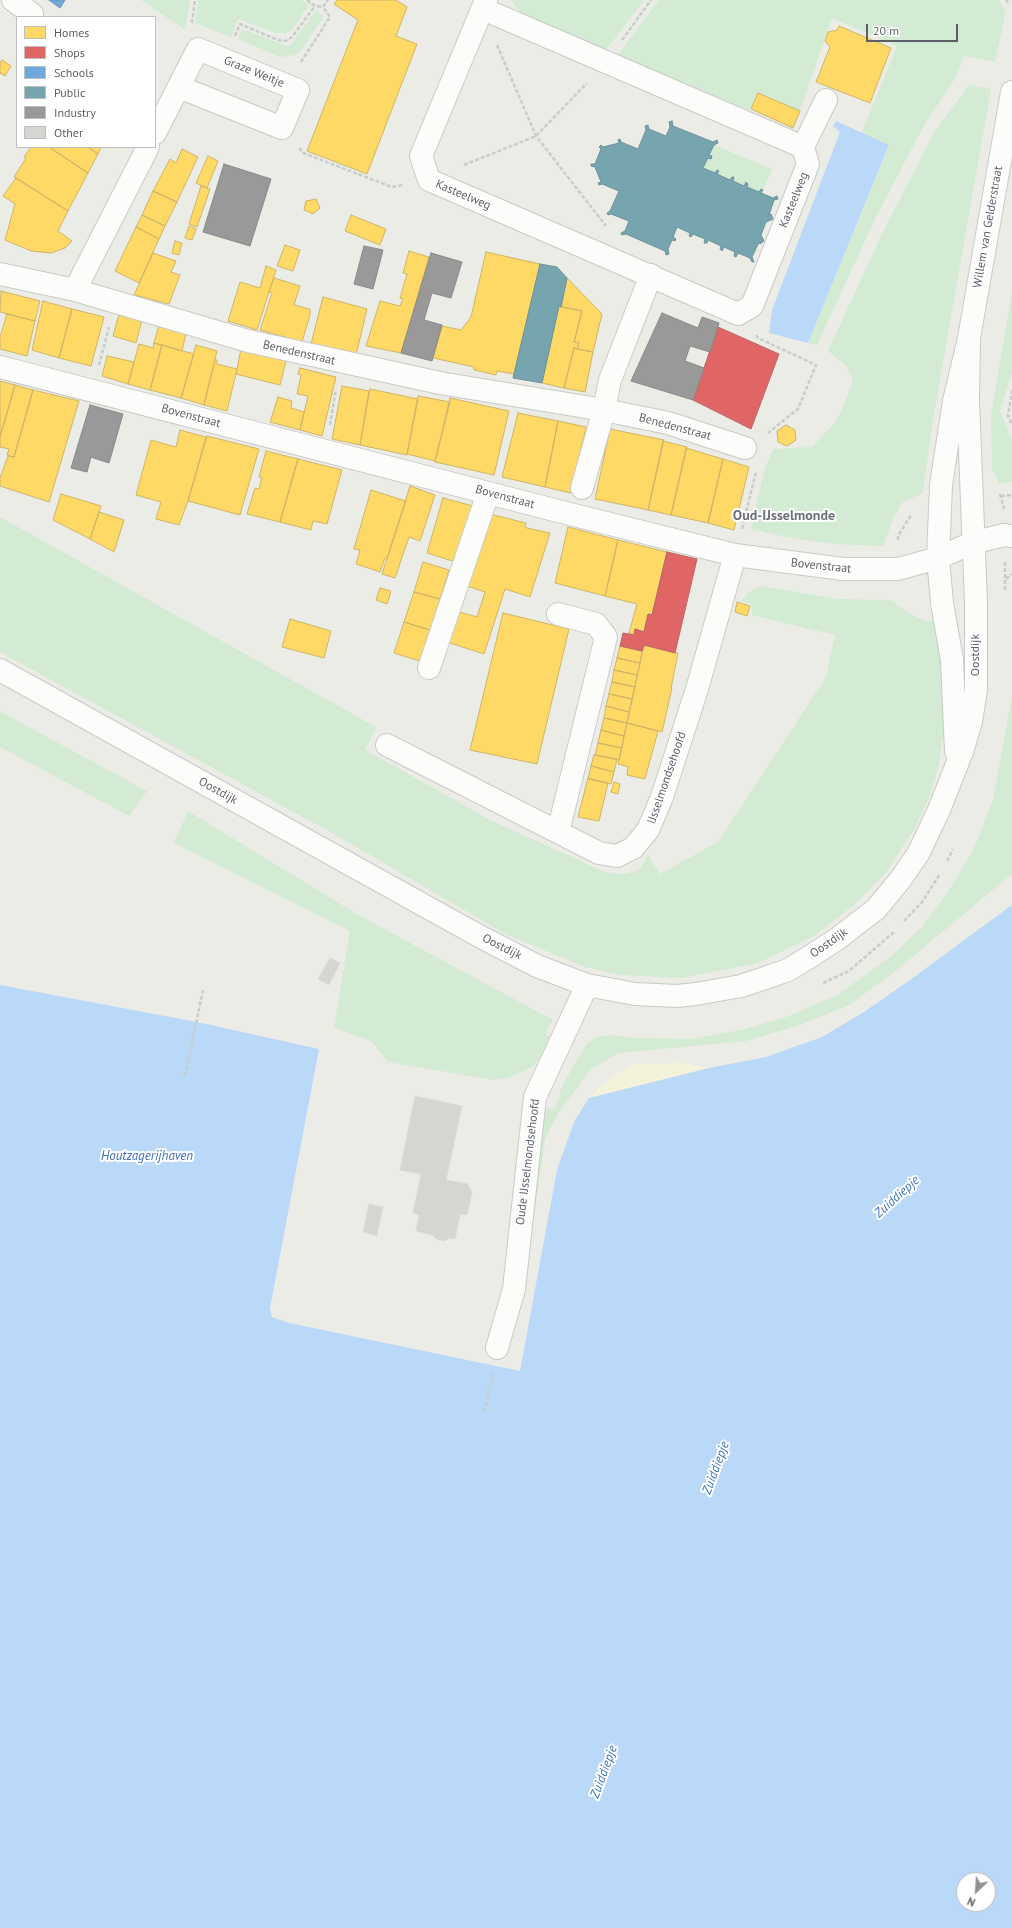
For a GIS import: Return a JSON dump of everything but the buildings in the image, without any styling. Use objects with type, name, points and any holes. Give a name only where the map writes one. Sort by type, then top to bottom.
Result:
[{"type":"street","points":[[13,0],[32,14]]},
{"type":"street","points":[[484,5],[604,63],[803,147],[826,100]]},
{"type":"street","name":"Kasteelweg","points":[[484,5],[421,156],[429,180],[738,314],[752,306],[808,164],[803,147]]},
{"type":"street","name":"Graze Weitje","points":[[156,131],[198,49],[298,90],[282,128]]},
{"type":"street","points":[[179,87],[282,128]]},
{"type":"street","name":"Willem van Gelderstraat","points":[[938,558],[941,485],[954,402],[969,338],[1012,92]]},
{"type":"street","points":[[76,290],[147,148]]},
{"type":"street","name":"Benedenstraat","points":[[0,274],[76,290],[248,341],[341,363],[440,383],[604,410],[668,423],[745,448]]},
{"type":"street","points":[[582,488],[604,410],[610,380],[651,275]]},
{"type":"street","name":"Willem van Gelderstraat","points":[[969,338],[968,400],[972,494],[972,543]]},
{"type":"street","name":"Bovenstraat","points":[[0,367],[488,493],[735,554],[818,566],[868,570],[898,569],[938,558],[972,543],[1004,535],[1012,536]]},
{"type":"street","points":[[430,668],[488,493]]},
{"type":"street","name":"Oostdijk","points":[[0,670],[479,936],[537,966],[587,985],[635,994],[677,996],[696,994],[747,984],[788,970],[837,940],[876,909],[900,880],[918,854],[939,810],[963,749],[971,721],[976,690],[976,602],[972,543]]},
{"type":"street","name":"IJsselmondsehoofd","points":[[387,745],[599,852],[617,856],[634,848],[648,830],[662,797],[692,702],[735,554]]},
{"type":"street","name":"Oostdijk","points":[[938,558],[942,603],[952,660],[956,764]]},
{"type":"street","points":[[558,614],[596,624],[606,637],[558,832]]},
{"type":"street","name":"Oude IJsselmondsehoofd","points":[[496,1357],[514,1289],[535,1097],[587,985]]},
{"type":"path","points":[[286,85],[330,17],[323,7],[315,6],[307,0]]},
{"type":"path","points":[[323,7],[328,0]]},
{"type":"path","name":"Kasteelweg","points":[[429,180],[536,136],[597,73],[651,0]]},
{"type":"path","points":[[484,5],[536,136],[610,232]]},
{"type":"path","points":[[225,60],[240,24],[278,40],[286,40],[292,37],[315,6]]},
{"type":"path","points":[[282,128],[303,153],[392,187],[429,180]]},
{"type":"path","points":[[100,361],[115,302]]},
{"type":"path","points":[[758,338],[816,365],[798,409],[764,436]]},
{"type":"path","points":[[329,430],[341,363]]},
{"type":"path","points":[[1012,390],[1008,416],[1012,425]]},
{"type":"path","points":[[747,511],[756,474]]},
{"type":"path","points":[[1001,496],[1012,495]]},
{"type":"path","points":[[1005,579],[1012,574]]},
{"type":"path","points":[[185,1076],[203,990]]},
{"type":"path","points":[[484,1412],[496,1357]]},
{"type":"green space","points":[[141,0],[190,0],[184,29]]},
{"type":"green space","points":[[198,0],[301,0],[309,5],[292,30],[286,33],[275,33],[238,19],[231,37],[195,23]]},
{"type":"green space","points":[[511,0],[644,0],[606,50],[521,13]]},
{"type":"green space","points":[[659,0],[998,0],[1006,10],[995,62],[964,56],[956,77],[923,127],[875,219],[817,345],[808,343],[889,146],[862,132],[897,46],[832,18],[800,111],[758,93],[751,109],[748,110],[618,55]]},
{"type":"green space","points":[[316,10],[324,16],[301,50],[295,55],[281,57],[238,39],[242,29],[289,47]]},
{"type":"green space","points":[[969,85],[991,89],[932,425],[923,493],[903,502],[894,516],[883,546],[833,544],[786,537],[751,529],[764,471],[773,449],[812,447],[834,424],[843,408],[853,380],[847,367],[828,351],[882,234],[933,134]]},
{"type":"green space","points":[[714,145],[772,169],[763,190],[761,189],[759,192],[747,187],[748,184],[746,183],[744,186],[733,181],[734,178],[732,177],[730,180],[717,174],[719,171],[717,170],[715,173],[703,168],[708,158],[711,159],[712,156],[709,155]]},
{"type":"green space","points":[[1012,291],[1012,372],[1000,411],[1012,440],[1012,482],[999,483],[992,469],[991,415]]},
{"type":"green space","points":[[0,517],[376,727],[365,750],[492,821],[607,873],[625,874],[634,872],[641,867],[648,855],[660,874],[718,842],[826,677],[835,635],[752,615],[751,604],[741,601],[749,592],[762,586],[836,599],[890,600],[910,614],[924,621],[936,621],[945,657],[946,716],[938,768],[929,798],[913,831],[886,872],[855,904],[814,936],[758,963],[681,978],[621,975],[585,967],[507,935],[334,834],[0,652]]},
{"type":"green space","points":[[1012,696],[1012,874],[893,973],[849,1005],[797,1026],[746,1041],[619,1053],[591,1069],[560,1110],[545,1139],[529,1251],[539,1146],[546,1108],[555,1109],[562,1086],[587,1043],[597,1037],[611,1035],[633,1038],[692,1039],[746,1029],[789,1016],[839,994],[890,957],[922,927],[953,884],[976,844],[993,800]]},
{"type":"green space","points":[[0,711],[147,791],[129,816],[0,747]]},
{"type":"green space","points":[[188,811],[360,916],[553,1020],[545,1034],[551,1038],[534,1066],[508,1078],[494,1080],[388,1062],[371,1041],[334,1028],[350,931],[174,843]]},
{"type":"sand","points":[[684,1063],[709,1068],[589,1098],[617,1073],[634,1064]]},
{"type":"water","points":[[836,121],[889,145],[808,343],[769,333],[772,310],[840,132],[833,126]]},
{"type":"water","points":[[1012,905],[1012,1928],[0,1928],[0,985],[197,1022],[319,1049],[270,1308],[272,1317],[289,1323],[520,1371],[557,1170],[574,1122],[589,1098],[709,1068],[766,1057],[822,1037],[864,1012]]},
{"type":"district","name":"Oud-IJsselmonde","points":[[784,516]]},
{"type":"water label","name":"Houtzagerijhaven","points":[[147,1156]]},
{"type":"water label","name":"Zuiddiepje","points":[[897,1197]]},
{"type":"water label","name":"Zuiddiepje","points":[[716,1468]]},
{"type":"water label","name":"Zuiddiepje","points":[[604,1772]]}]
